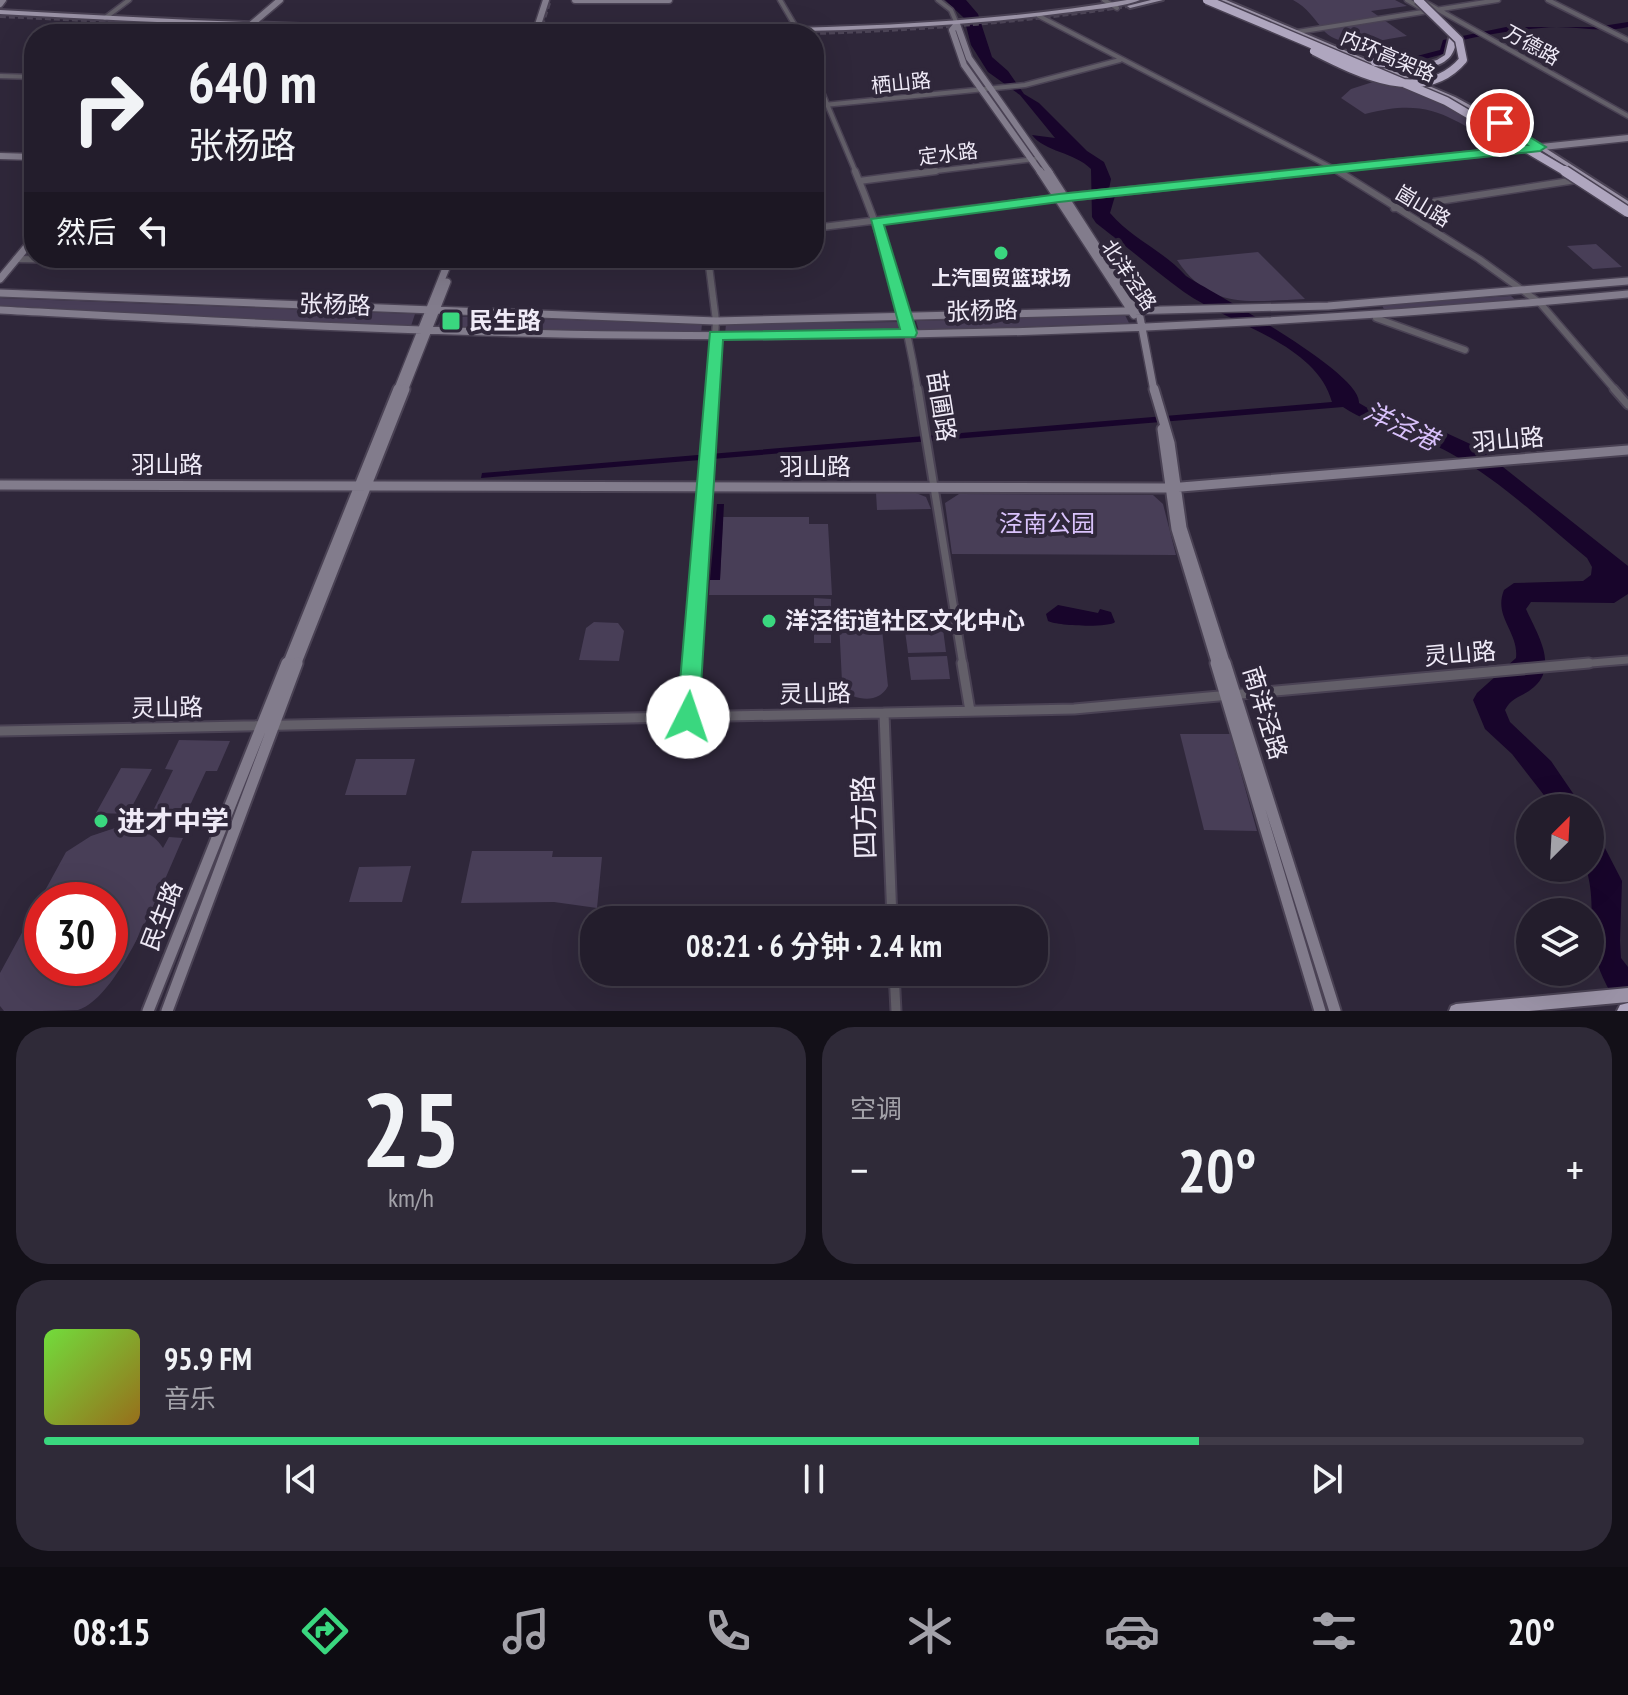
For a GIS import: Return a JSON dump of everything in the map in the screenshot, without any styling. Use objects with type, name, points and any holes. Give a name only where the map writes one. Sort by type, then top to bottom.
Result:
[{"type":"highway","points":[[1206,0],[1290,37],[1357,73],[1381,81],[1415,83],[1450,74],[1460,65],[1464,54],[1449,26],[1415,0]]},
{"type":"highway","name":"内环高架路","points":[[1206,0],[1446,101],[1514,138],[1628,214]]},
{"type":"highway","name":"内环高架路","points":[[1219,0],[1463,104],[1522,137],[1628,205]]},
{"type":"highway","points":[[1353,55],[1406,67],[1422,67],[1448,58],[1453,52],[1452,40],[1442,25],[1415,0]]},
{"type":"main road","points":[[252,24],[280,0]]},
{"type":"main road","points":[[541,24],[548,0]]},
{"type":"main road","points":[[575,0],[669,0]]},
{"type":"main road","points":[[1114,6],[1137,0]]},
{"type":"main road","points":[[824,31],[958,25],[1160,0]]},
{"type":"main road","points":[[1132,7],[1169,0]]},
{"type":"main road","points":[[1206,0],[1407,84],[1528,149],[1628,214]]},
{"type":"main road","points":[[1219,0],[1440,91],[1540,147],[1628,205]]},
{"type":"main road","points":[[0,15],[230,24]]},
{"type":"main road","points":[[0,15],[145,24]]},
{"type":"main road","points":[[96,21],[212,24]]},
{"type":"main road","points":[[122,23],[135,22]]},
{"type":"main road","name":"北洋泾路","points":[[958,25],[962,45],[1040,159],[1144,326]]},
{"type":"main road","name":"北洋泾路","points":[[958,25],[957,51],[1031,160],[1063,198]]},
{"type":"main road","points":[[1063,198],[1628,138]]},
{"type":"main road","points":[[0,156],[24,157]]},
{"type":"main road","points":[[0,279],[24,250]]},
{"type":"main road","name":"民生路","points":[[148,1011],[365,487],[449,268]]},
{"type":"main road","name":"张杨路","points":[[0,293],[716,321],[907,319],[1242,308],[1525,292],[1628,281]]},
{"type":"main road","name":"张杨路","points":[[0,310],[425,329],[716,335],[1266,323],[1376,318],[1628,294]]},
{"type":"main road","name":"南洋泾路","points":[[1144,326],[1147,362],[1161,421],[1176,529],[1335,1011]]},
{"type":"main road","name":"羽山路","points":[[0,485],[1172,488],[1628,450]]},
{"type":"main road","name":"南洋泾路","points":[[1231,694],[1320,1011]]},
{"type":"main road","name":"民生路","points":[[167,1011],[266,726]]},
{"type":"main road","points":[[1456,1011],[1628,995]]},
{"type":"street","points":[[105,18],[129,0]]},
{"type":"street","points":[[780,0],[794,24]]},
{"type":"street","name":"北洋泾路","points":[[938,0],[951,10],[958,25]]},
{"type":"street","points":[[1104,0],[1114,6]]},
{"type":"street","points":[[1415,0],[1423,10]]},
{"type":"street","name":"万德路","points":[[1415,0],[1435,8],[1628,116]]},
{"type":"street","points":[[1287,34],[1498,0]]},
{"type":"street","points":[[1548,0],[1628,40]]},
{"type":"street","name":"崮山路","points":[[1041,17],[1120,60],[1193,92],[1333,168],[1479,259],[1540,303],[1628,405]]},
{"type":"street","name":"栖山路","points":[[826,107],[1025,85],[1120,60]]},
{"type":"street","points":[[0,76],[24,77]]},
{"type":"street","name":"苗圃路","points":[[824,101],[876,222],[907,319],[970,711]]},
{"type":"street","name":"定水路","points":[[859,181],[1040,159]]},
{"type":"street","points":[[1394,208],[1576,180]]},
{"type":"street","points":[[824,227],[1063,198]]},
{"type":"street","points":[[16,259],[24,259]]},
{"type":"street","points":[[688,717],[716,335],[709,268]]},
{"type":"street","points":[[1376,318],[1465,350]]},
{"type":"street","name":"灵山路","points":[[0,731],[1104,707],[1628,660]]},
{"type":"street","name":"四方路","points":[[884,713],[891,906]]},
{"type":"street","points":[[895,986],[896,1011]]},
{"type":"green space","points":[[1293,0],[1395,0],[1407,6],[1371,11],[1407,36],[1364,42],[1333,38]]},
{"type":"green space","points":[[1376,81],[1402,84],[1518,144],[1506,149],[1454,120],[1424,109],[1388,109],[1365,114],[1341,98],[1351,89]]},
{"type":"green space","points":[[1596,244],[1622,267],[1593,269],[1567,246]]},
{"type":"green space","points":[[1258,252],[1305,299],[1249,301],[1218,295],[1204,288],[1177,260]]},
{"type":"green space","points":[[1511,296],[1520,304],[1387,314],[1381,304]]},
{"type":"green space","points":[[0,298],[415,314],[411,326],[0,309]]},
{"type":"green space","points":[[1125,315],[1129,323],[919,331],[916,321]]},
{"type":"green space","points":[[442,316],[702,324],[701,334],[438,326]]},
{"type":"green space","points":[[898,322],[899,333],[725,334],[726,324]]},
{"type":"green space","points":[[876,493],[916,493],[926,497],[931,509],[877,510]]},
{"type":"green space","name":"泾南公园","points":[[959,494],[1153,495],[1163,504],[1176,555],[952,554],[945,503]]},
{"type":"green space","points":[[723,517],[809,517],[809,524],[828,524],[832,595],[709,595],[710,580],[720,579]]},
{"type":"green space","points":[[814,598],[831,599],[831,643],[814,643]]},
{"type":"green space","points":[[860,610],[873,613],[881,620],[888,686],[877,697],[868,699],[853,696],[842,682],[839,621],[847,613]]},
{"type":"green space","points":[[594,622],[618,623],[624,631],[619,661],[579,660],[586,628]]},
{"type":"green space","points":[[943,629],[946,652],[908,653],[905,631]]},
{"type":"green space","points":[[947,656],[950,679],[911,680],[908,657]]},
{"type":"green space","points":[[1180,734],[1230,734],[1257,831],[1204,830]]},
{"type":"green space","points":[[179,740],[230,741],[217,771],[206,771],[185,816],[151,815],[173,770],[165,769]]},
{"type":"green space","points":[[356,759],[415,759],[406,795],[345,795]]},
{"type":"green space","points":[[121,768],[152,769],[128,814],[96,813]]},
{"type":"green space","points":[[115,828],[148,834],[163,848],[169,837],[183,838],[128,956],[128,882],[50,882],[66,852],[91,836]]},
{"type":"green space","points":[[472,851],[553,851],[552,857],[602,857],[597,906],[554,902],[461,903]]},
{"type":"green space","points":[[411,866],[402,902],[349,902],[359,867]]},
{"type":"green space","points":[[24,929],[24,986],[107,986],[94,1001],[78,1010],[4,1011],[0,1006],[0,973]]},
{"type":"water","name":"洋泾港","points":[[945,0],[966,0],[978,14],[992,57],[1008,71],[1024,94],[1039,103],[1087,151],[1104,162],[1111,179],[1109,189],[1115,196],[1110,213],[1128,230],[1186,276],[1313,354],[1353,389],[1359,403],[1383,417],[1442,431],[1479,448],[1628,566],[1628,594],[1614,603],[1531,602],[1526,609],[1540,638],[1545,669],[1534,687],[1511,702],[1505,710],[1510,722],[1551,761],[1573,794],[1543,794],[1512,754],[1485,729],[1473,700],[1516,658],[1514,640],[1502,608],[1504,590],[1514,583],[1583,581],[1591,575],[1592,567],[1587,558],[1521,502],[1468,464],[1437,446],[1369,421],[1343,407],[481,478],[482,473],[1332,402],[1323,382],[1291,350],[1184,292],[1096,223],[1092,217],[1091,169],[1044,145],[1032,135],[1055,138],[1020,95],[988,72],[971,45],[964,18]]},
{"type":"water","points":[[1628,22],[1628,27],[1617,29],[1552,27],[1596,27]]},
{"type":"water","points":[[1506,27],[1552,27],[1449,43],[1447,53],[1425,59],[1406,71],[1398,68],[1417,56],[1440,50],[1443,40]]},
{"type":"water","points":[[717,504],[724,504],[720,580],[710,580]]},
{"type":"water","points":[[1058,605],[1098,613],[1100,609],[1111,612],[1115,622],[1083,626],[1048,621],[1046,614]]},
{"type":"water","points":[[1604,846],[1622,881],[1620,941],[1621,958],[1628,967],[1628,1011],[1620,1011],[1604,980],[1604,898],[1591,898],[1589,882],[1604,882]]},
{"type":"tunnel","points":[[541,24],[549,0]]},
{"type":"tunnel","points":[[824,31],[945,25],[1051,15],[1158,0]]},
{"type":"tunnel","points":[[0,15],[192,24]]},
{"type":"place","name":"上汽国贸篮球场","points":[[1001,253]]},
{"type":"place","name":"民生路","points":[[451,321]]},
{"type":"place","name":"洋泾街道社区文化中心","points":[[769,621]]},
{"type":"place","name":"进才中学","points":[[101,821]]},
{"type":"route","points":[[688,717],[716,335],[909,333],[876,222],[1059,198],[1540,147],[1500,123]]}]
